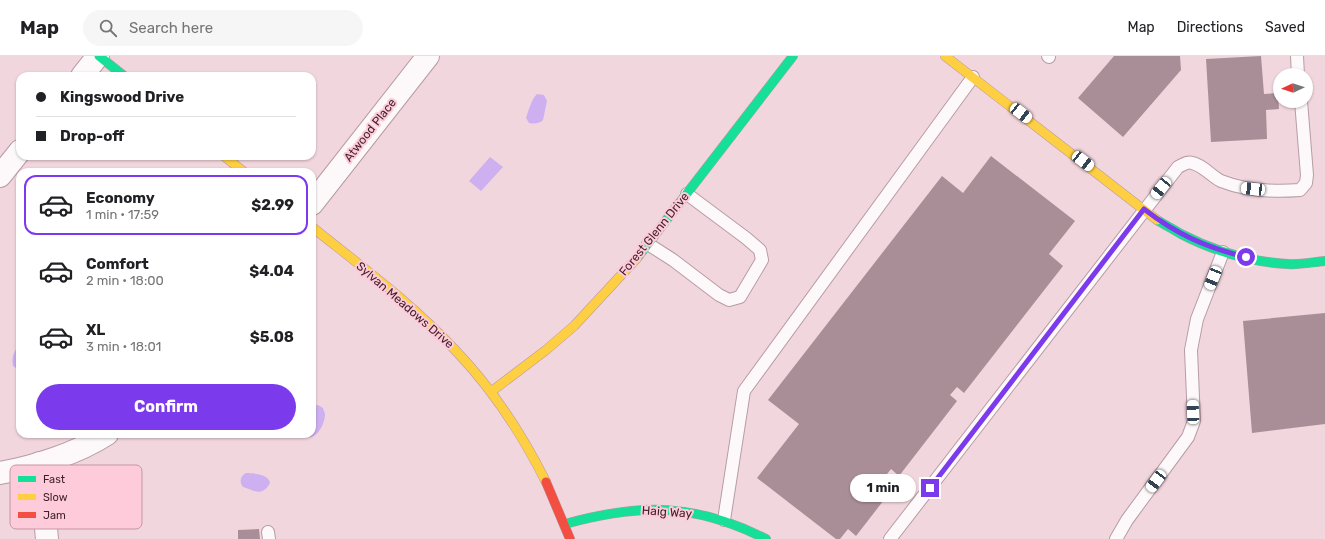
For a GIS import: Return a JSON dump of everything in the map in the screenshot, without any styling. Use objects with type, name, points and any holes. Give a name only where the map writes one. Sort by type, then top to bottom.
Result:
[{"type":"street","points":[[85,72],[98,56],[119,72]]},
{"type":"street","name":"Atwood Place","points":[[316,199],[428,56]]},
{"type":"street","name":"Forest Glenn Drive","points":[[492,391],[546,350],[574,326],[633,263],[793,56]]},
{"type":"street","points":[[945,56],[1163,224],[1194,240],[1223,252],[1258,260],[1289,264],[1325,261]]},
{"type":"street","points":[[0,176],[16,156]]},
{"type":"street","points":[[229,160],[239,168]]},
{"type":"street","name":"Sylvan Meadows Drive","points":[[316,230],[416,312],[457,350],[492,391],[518,429],[545,476],[570,539]]},
{"type":"street","points":[[32,465],[66,454],[99,438]]},
{"type":"street","points":[[0,473],[10,470]]},
{"type":"street","name":"Haig Way","points":[[565,524],[589,516],[622,510],[661,509],[691,513],[724,520],[766,539]]},
{"type":"street","points":[[46,529],[47,539]]},
{"type":"lane","points":[[1297,56],[1298,68]]},
{"type":"lane","points":[[724,520],[744,391],[973,77]]},
{"type":"lane","points":[[890,539],[1178,167],[1189,162],[1195,163],[1220,180],[1242,188],[1282,192],[1300,190],[1306,183],[1308,175],[1302,108]]},
{"type":"lane","points":[[648,244],[673,260],[719,295],[729,300],[740,297],[762,260],[760,250],[687,194]]},
{"type":"lane","points":[[1118,538],[1128,520],[1188,437],[1194,421],[1191,350],[1197,319],[1223,252]]},
{"type":"shaded area","points":[[537,94],[544,95],[547,101],[543,120],[533,124],[529,123],[526,118],[532,102]]},
{"type":"shaded area","points":[[490,157],[503,167],[481,191],[469,181]]},
{"type":"shaded area","points":[[16,350],[16,368],[13,366],[12,360]]},
{"type":"shaded area","points":[[316,405],[323,408],[325,418],[320,430],[316,435]]},
{"type":"shaded area","points":[[246,473],[264,476],[270,483],[264,490],[258,492],[243,487],[241,479]]},
{"type":"building","points":[[1114,56],[1180,56],[1181,70],[1123,137],[1078,98]]},
{"type":"building","points":[[1261,56],[1264,94],[1273,93],[1273,108],[1279,108],[1266,110],[1267,139],[1211,142],[1206,59]]},
{"type":"building","points":[[991,156],[1075,221],[1049,254],[1063,266],[964,393],[957,387],[950,395],[957,401],[899,476],[891,469],[883,479],[894,487],[856,536],[848,529],[840,539],[836,539],[757,478],[799,424],[768,400],[942,176],[963,193]]},
{"type":"building","points":[[1325,313],[1325,424],[1252,433],[1243,321]]},
{"type":"building","points":[[259,529],[260,539],[238,539],[238,530]]},
{"type":"traffic: fast","points":[[99,56],[119,72]]},
{"type":"traffic: fast","points":[[637,258],[793,56]]},
{"type":"traffic: fast","points":[[1157,220],[1206,246],[1233,255],[1274,263],[1302,264],[1325,261]]},
{"type":"traffic: fast","points":[[565,524],[618,512],[667,510],[691,513],[715,519],[740,527],[766,539]]},
{"type":"traffic: slow","points":[[945,56],[1157,220]]},
{"type":"traffic: slow","points":[[229,160],[239,168]]},
{"type":"traffic: slow","points":[[316,230],[405,302],[457,352],[483,382],[517,430],[546,482]]},
{"type":"traffic: slow","points":[[492,391],[546,350],[574,326],[637,258]]},
{"type":"traffic: jam","points":[[546,482],[570,539]]},
{"type":"route","points":[[930,488],[1144,209],[1163,224],[1194,240],[1223,252],[1246,257]]}]
